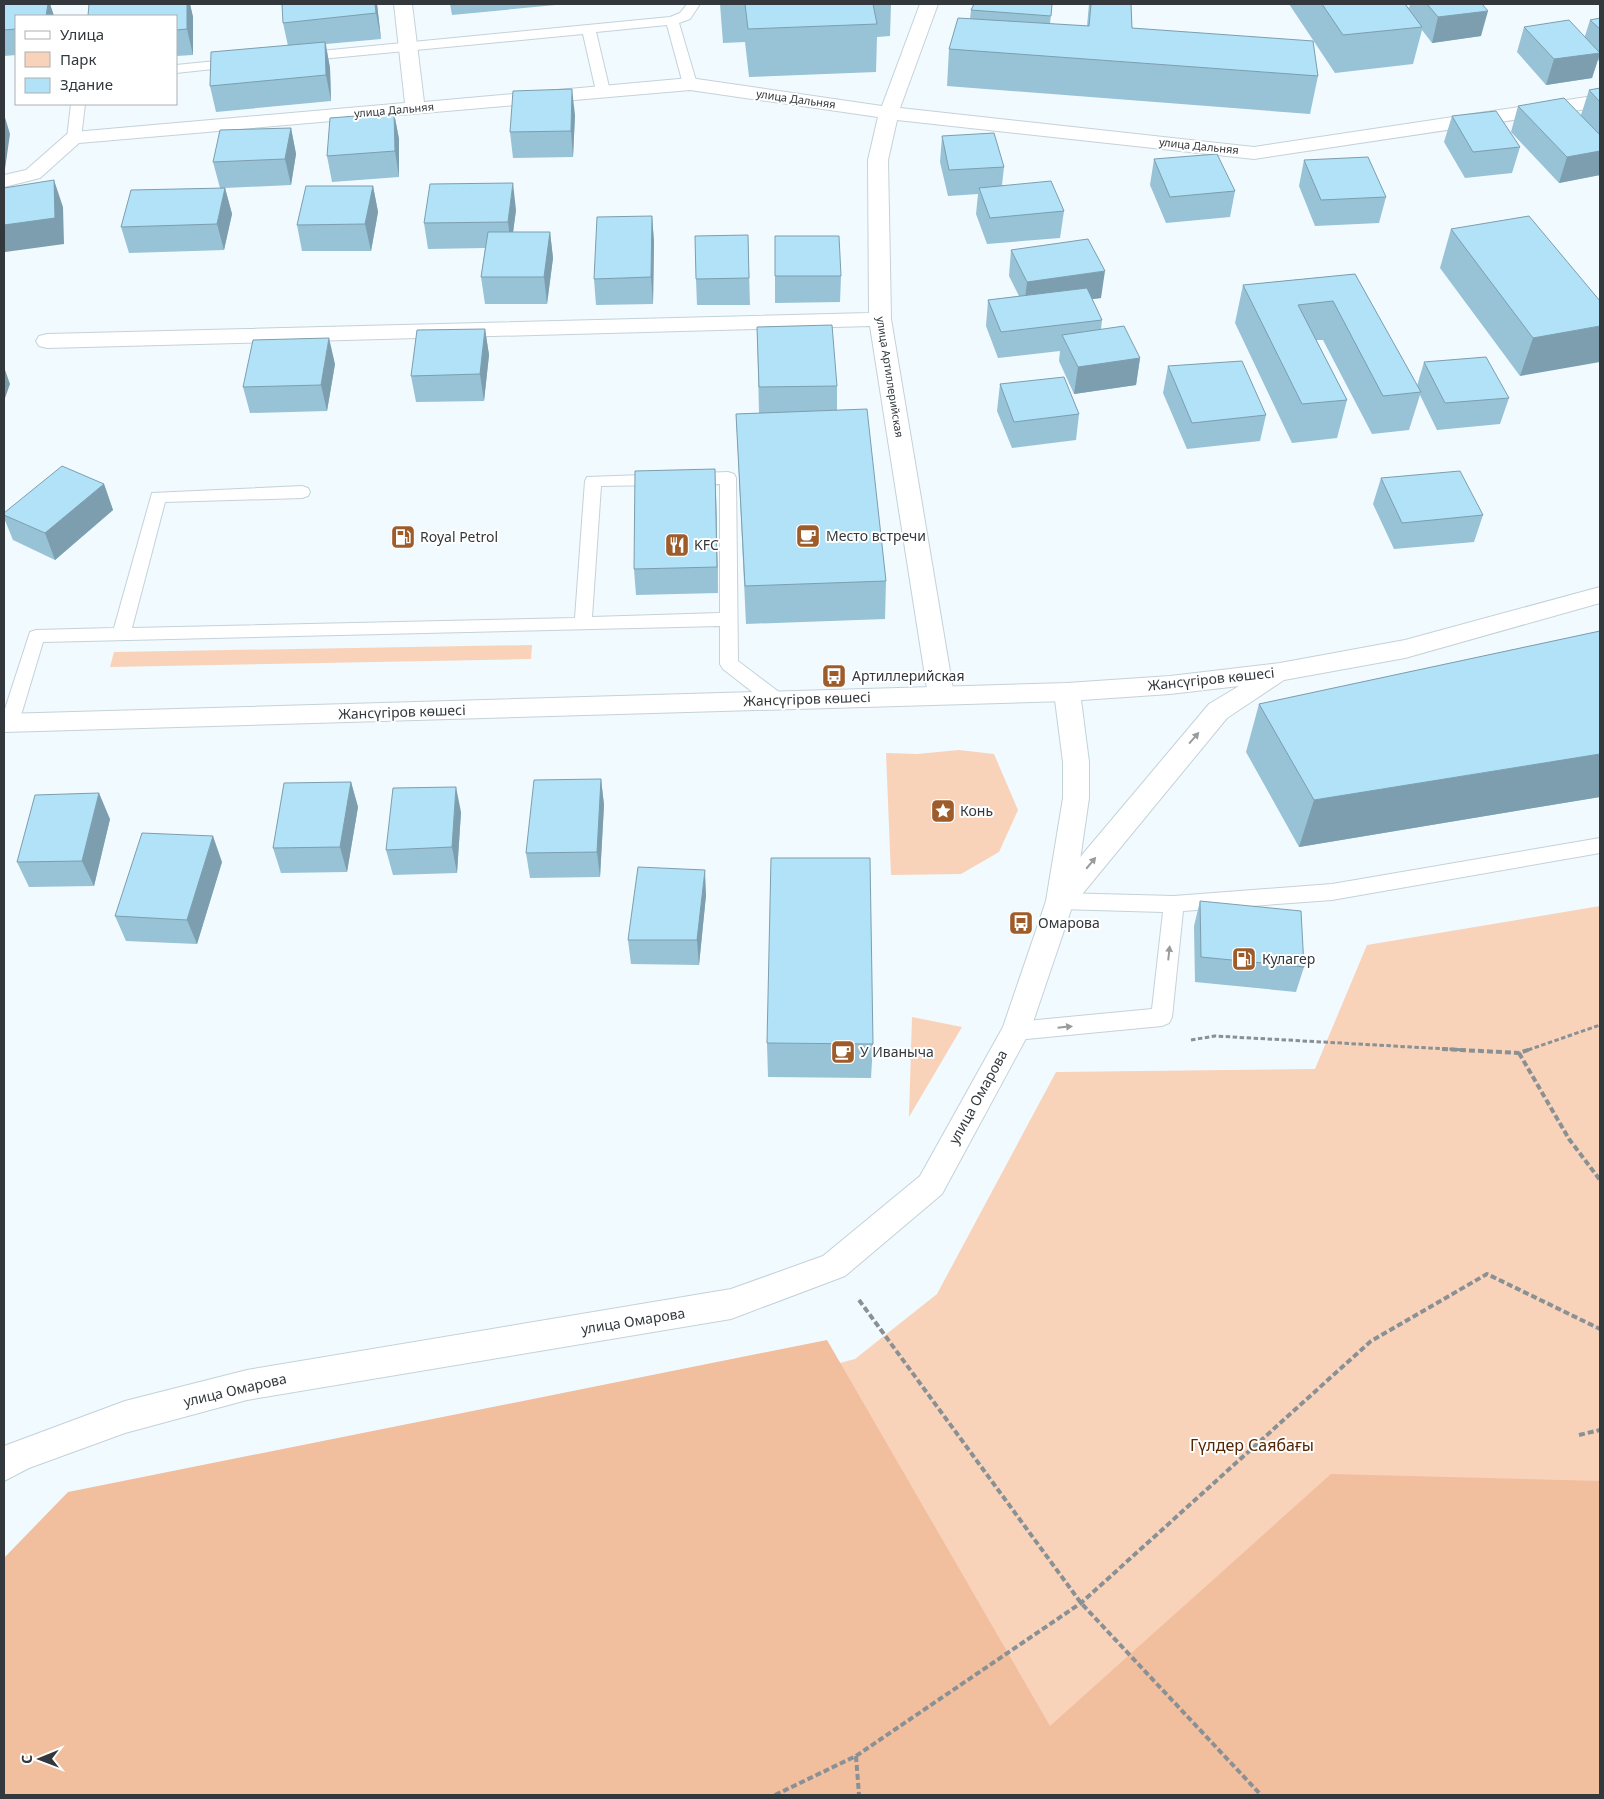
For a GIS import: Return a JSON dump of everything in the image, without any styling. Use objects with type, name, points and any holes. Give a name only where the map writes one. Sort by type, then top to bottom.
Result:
[{"type":"street","points":[[403,4],[415,109]]},
{"type":"street","name":"улица Артиллерийская","points":[[929,4],[889,113],[878,160],[880,319],[941,695]]},
{"type":"street","name":"улица Дальняя","points":[[74,138],[690,84],[889,113],[1254,152],[1600,100]]},
{"type":"street","points":[[4,181],[33,174],[74,138]]},
{"type":"street","points":[[47,341],[880,319]]},
{"type":"street","name":"Жансүгіров көшесі","points":[[7,723],[1067,692],[1170,685],[1280,672],[1405,649],[1600,595]]},
{"type":"street","points":[[1060,901],[1218,710],[1280,672]]},
{"type":"street","points":[[1060,901],[1076,798],[1076,762],[1067,692]]},
{"type":"street","name":"улица Омарова","points":[[4,1466],[18,1456],[125,1417],[247,1385],[731,1304],[834,1266],[931,1184],[997,1062],[1016,1031],[1060,901]]},
{"type":"lane","points":[[282,58],[672,21],[685,16],[693,4]]},
{"type":"lane","points":[[672,21],[690,84]]},
{"type":"lane","points":[[589,29],[603,91]]},
{"type":"lane","points":[[178,69],[254,61]]},
{"type":"lane","points":[[74,138],[78,105]]},
{"type":"lane","points":[[583,624],[593,481],[728,478],[729,664],[776,700]]},
{"type":"lane","points":[[121,634],[158,497],[302,492]]},
{"type":"lane","points":[[7,723],[36,636],[729,619]]},
{"type":"lane","points":[[1060,901],[1174,904],[1332,892],[1600,845]]},
{"type":"lane","points":[[1016,1031],[1162,1017],[1174,904]]},
{"type":"path","points":[[1186,1040],[1215,1036],[1519,1052],[1600,1025]]},
{"type":"path","points":[[1519,1052],[1569,1139],[1600,1180]]},
{"type":"path","points":[[834,1266],[1081,1603],[1261,1795]]},
{"type":"path","points":[[775,1795],[856,1756],[1081,1603],[1371,1340],[1487,1274],[1600,1329]]},
{"type":"path","points":[[1579,1436],[1600,1430]]},
{"type":"path","points":[[856,1756],[859,1795]]},
{"type":"green space","points":[[532,645],[531,659],[110,667],[114,652]]},
{"type":"green space","points":[[959,750],[994,754],[1018,810],[999,852],[961,874],[891,875],[886,753],[917,754]]},
{"type":"green space","name":"Гүлдер Саябағы","points":[[1600,906],[1600,1795],[4,1795],[534,1443],[855,1359],[937,1294],[1056,1072],[1315,1069],[1367,945]]},
{"type":"green space","points":[[912,1017],[962,1027],[909,1117]]},
{"type":"shaded area","points":[[827,1340],[1050,1726],[1331,1474],[1600,1481],[1600,1795],[4,1795],[4,1558],[68,1492]]},
{"type":"building","points":[[4,4],[48,4],[46,15],[15,15],[15,29],[4,30]]},
{"type":"building","points":[[89,4],[187,4],[187,29],[178,30],[178,15],[88,15]]},
{"type":"building","points":[[282,4],[375,4],[376,13],[283,23]]},
{"type":"building","points":[[745,4],[873,4],[877,24],[748,29]]},
{"type":"building","points":[[974,4],[1052,4],[1051,16],[971,10]]},
{"type":"building","points":[[1091,4],[1131,4],[1132,28],[1313,41],[1318,76],[949,49],[958,18],[1089,26]]},
{"type":"building","points":[[1322,4],[1405,4],[1422,27],[1343,35]]},
{"type":"building","points":[[1427,4],[1482,4],[1488,11],[1438,17]]},
{"type":"building","points":[[1600,18],[1600,29],[1590,20]]},
{"type":"building","points":[[1569,20],[1600,53],[1554,59],[1524,27]]},
{"type":"building","points":[[325,42],[326,75],[210,86],[211,52]]},
{"type":"building","points":[[1600,88],[1600,102],[1589,90]]},
{"type":"building","points":[[572,89],[571,131],[510,132],[513,91]]},
{"type":"building","points":[[1564,98],[1600,135],[1600,151],[1567,157],[1518,106]]},
{"type":"building","points":[[1496,111],[1520,147],[1473,152],[1452,116]]},
{"type":"building","points":[[394,113],[395,151],[327,156],[330,118]]},
{"type":"building","points":[[291,128],[285,159],[213,162],[220,130]]},
{"type":"building","points":[[994,133],[1004,167],[949,170],[942,136]]},
{"type":"building","points":[[1217,154],[1235,191],[1170,197],[1154,159]]},
{"type":"building","points":[[1368,157],[1386,197],[1321,200],[1304,160]]},
{"type":"building","points":[[54,180],[55,218],[4,225],[4,188]]},
{"type":"building","points":[[1051,181],[1064,211],[990,218],[979,188]]},
{"type":"building","points":[[513,183],[508,222],[424,223],[430,184]]},
{"type":"building","points":[[306,186],[373,186],[365,224],[297,225]]},
{"type":"building","points":[[225,188],[217,224],[121,227],[131,190]]},
{"type":"building","points":[[652,216],[651,277],[594,279],[597,217]]},
{"type":"building","points":[[1529,216],[1600,301],[1600,326],[1533,338],[1451,229]]},
{"type":"building","points":[[488,232],[550,232],[544,277],[481,277]]},
{"type":"building","points":[[748,235],[749,278],[696,279],[695,236]]},
{"type":"building","points":[[775,236],[839,236],[841,276],[775,276]]},
{"type":"building","points":[[1088,239],[1105,271],[1027,282],[1011,250]]},
{"type":"building","points":[[1355,274],[1421,392],[1383,396],[1333,301],[1298,305],[1347,400],[1302,404],[1243,285]]},
{"type":"building","points":[[1087,288],[1102,320],[1001,332],[988,300]]},
{"type":"building","points":[[832,325],[837,386],[759,387],[757,327]]},
{"type":"building","points":[[1124,326],[1140,358],[1078,367],[1062,335]]},
{"type":"building","points":[[485,329],[480,374],[411,376],[417,330]]},
{"type":"building","points":[[329,338],[321,385],[243,387],[253,340]]},
{"type":"building","points":[[1486,357],[1509,398],[1445,403],[1424,362]]},
{"type":"building","points":[[1242,361],[1266,415],[1192,423],[1168,366]]},
{"type":"building","points":[[1064,377],[1079,414],[1014,422],[1000,384]]},
{"type":"building","name":"Место встречи","points":[[867,409],[886,581],[745,586],[736,414]]},
{"type":"building","points":[[62,466],[104,484],[45,533],[4,515],[4,513]]},
{"type":"building","name":"KFC","points":[[715,469],[717,567],[634,569],[635,471]]},
{"type":"building","points":[[1460,471],[1483,515],[1402,523],[1381,478]]},
{"type":"building","points":[[1600,631],[1600,754],[1314,800],[1259,704]]},
{"type":"building","points":[[601,779],[597,852],[526,853],[534,780]]},
{"type":"building","points":[[351,782],[340,847],[273,848],[284,783]]},
{"type":"building","points":[[456,787],[452,847],[386,850],[393,788]]},
{"type":"building","points":[[99,793],[82,861],[17,862],[35,795]]},
{"type":"building","points":[[142,833],[213,836],[187,920],[115,916]]},
{"type":"building","points":[[771,858],[870,858],[873,1044],[767,1043]]},
{"type":"building","points":[[638,867],[705,870],[697,940],[628,940]]},
{"type":"building","points":[[1200,901],[1301,911],[1304,967],[1201,957]]},
{"type":"place","name":"Место встречи","points":[[808,536]]},
{"type":"place","name":"Royal Petrol","points":[[403,537]]},
{"type":"place","name":"KFC","points":[[677,545]]},
{"type":"place","name":"Артиллерийская","points":[[834,676]]},
{"type":"place","name":"Конь","points":[[943,811]]},
{"type":"place","name":"Омарова","points":[[1021,923]]},
{"type":"place","name":"Кулагер","points":[[1244,959]]},
{"type":"place","name":"У Иваныча","points":[[843,1052]]}]
